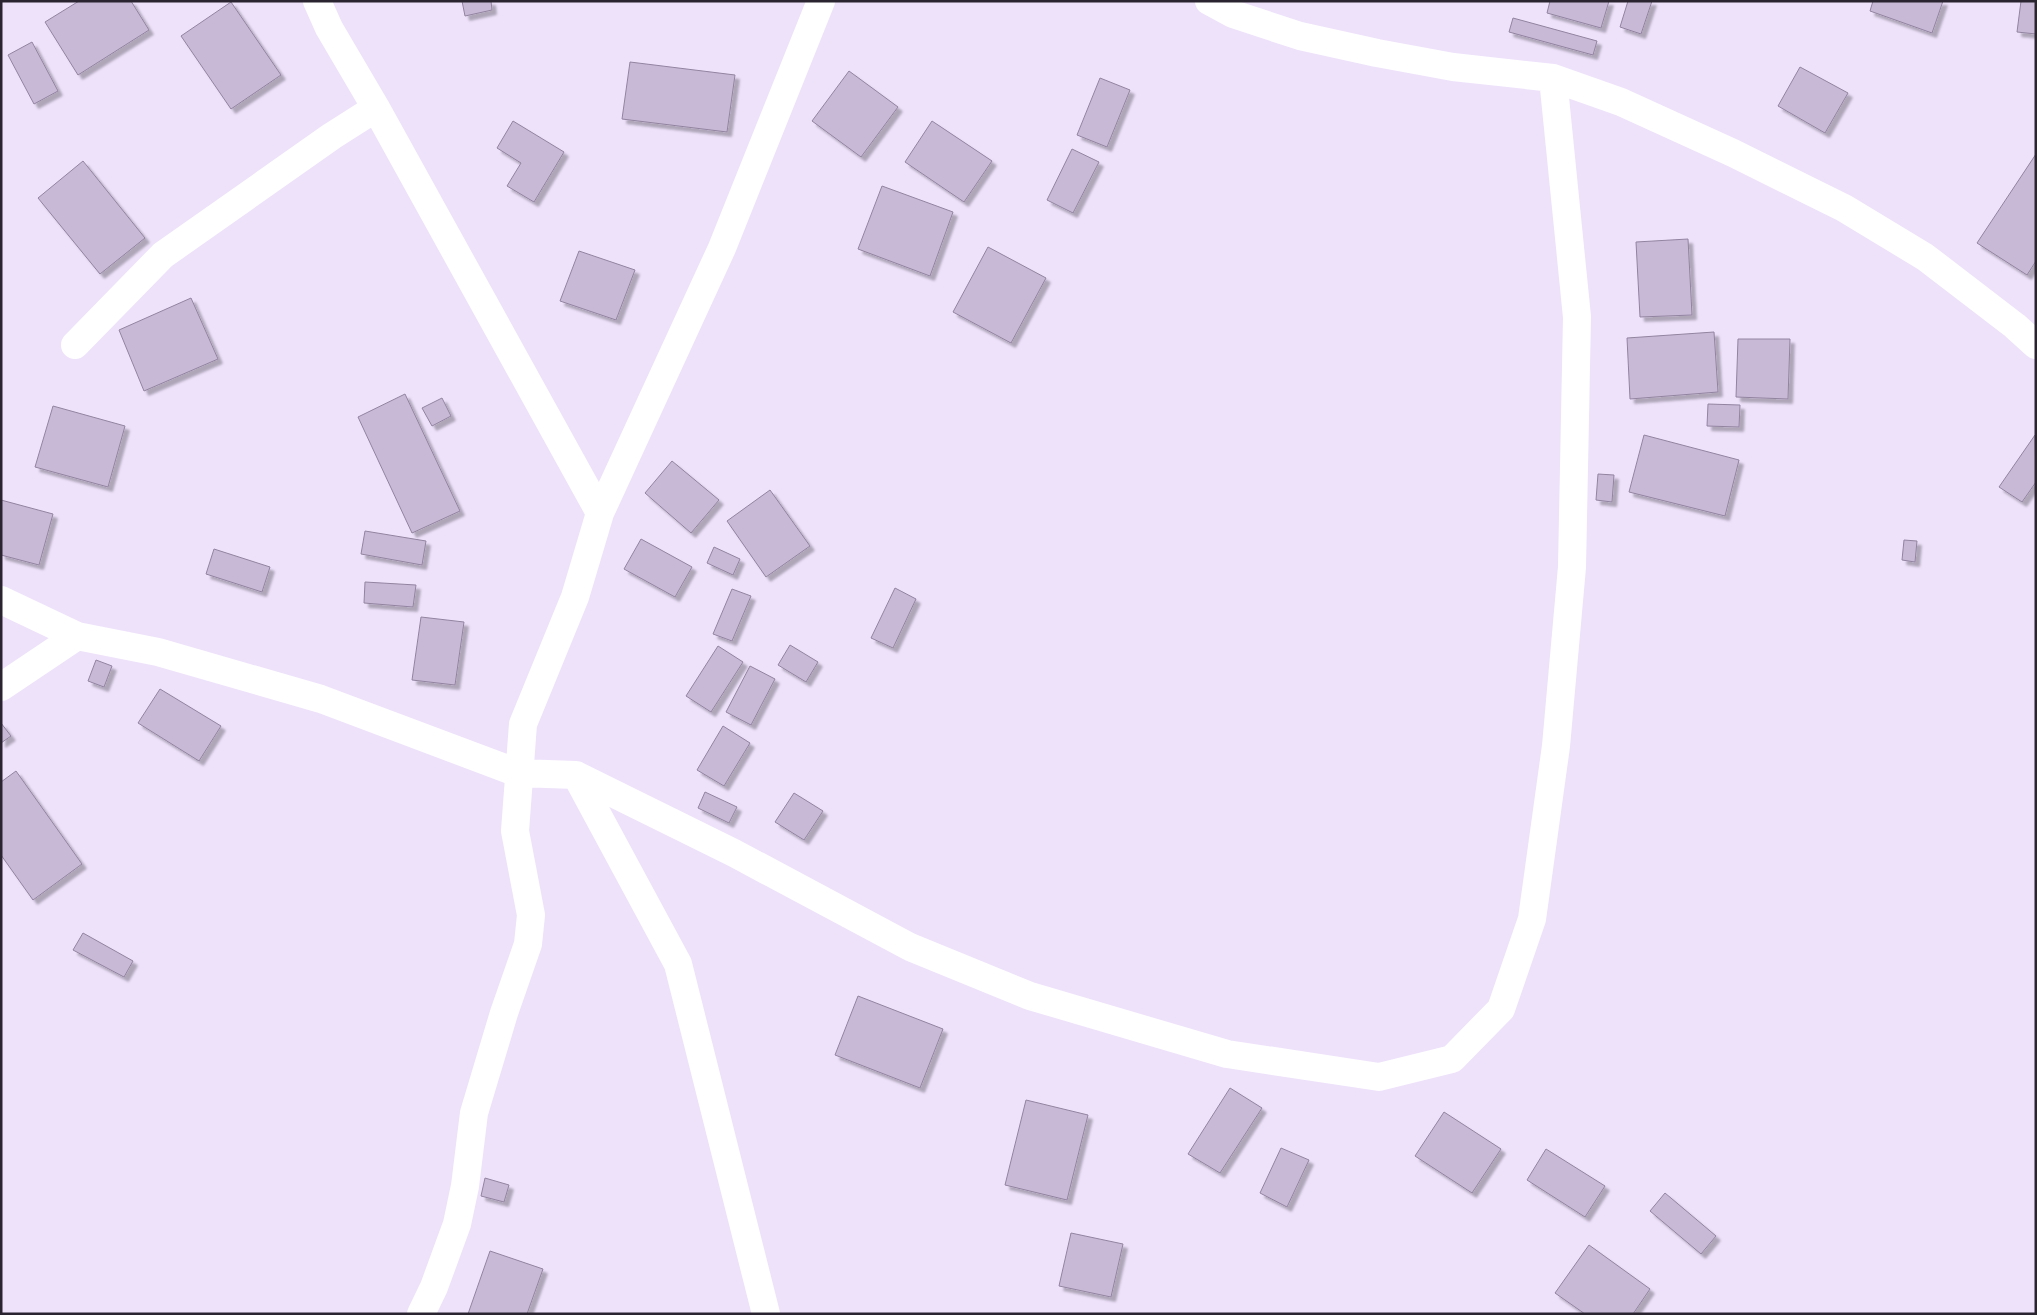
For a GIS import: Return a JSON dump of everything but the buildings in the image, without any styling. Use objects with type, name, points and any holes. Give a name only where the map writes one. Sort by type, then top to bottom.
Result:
[{"type":"street","points":[[316,1],[329,28],[376,108],[600,513]]},
{"type":"street","points":[[422,1314],[457,1224],[465,1186],[474,1113],[504,1013],[528,944],[531,915],[515,831],[518,772],[524,724],[575,597],[600,513],[722,248],[821,1]]},
{"type":"street","points":[[1209,1],[1233,14],[1300,36],[1453,67],[1553,78],[1621,102],[1844,208],[1925,257],[2015,326],[2036,345]]},
{"type":"street","points":[[1,600],[77,636],[158,652],[321,699],[518,772],[576,775],[734,853],[910,947],[1030,996],[1227,1054],[1369,1076],[1379,1077],[1452,1059],[1501,1009],[1532,920],[1556,746],[1572,567],[1577,316],[1553,78]]},
{"type":"street","points":[[75,345],[163,255],[332,136],[376,108]]},
{"type":"street","points":[[1,687],[77,636]]},
{"type":"street","points":[[576,775],[678,964],[766,1314]]}]
